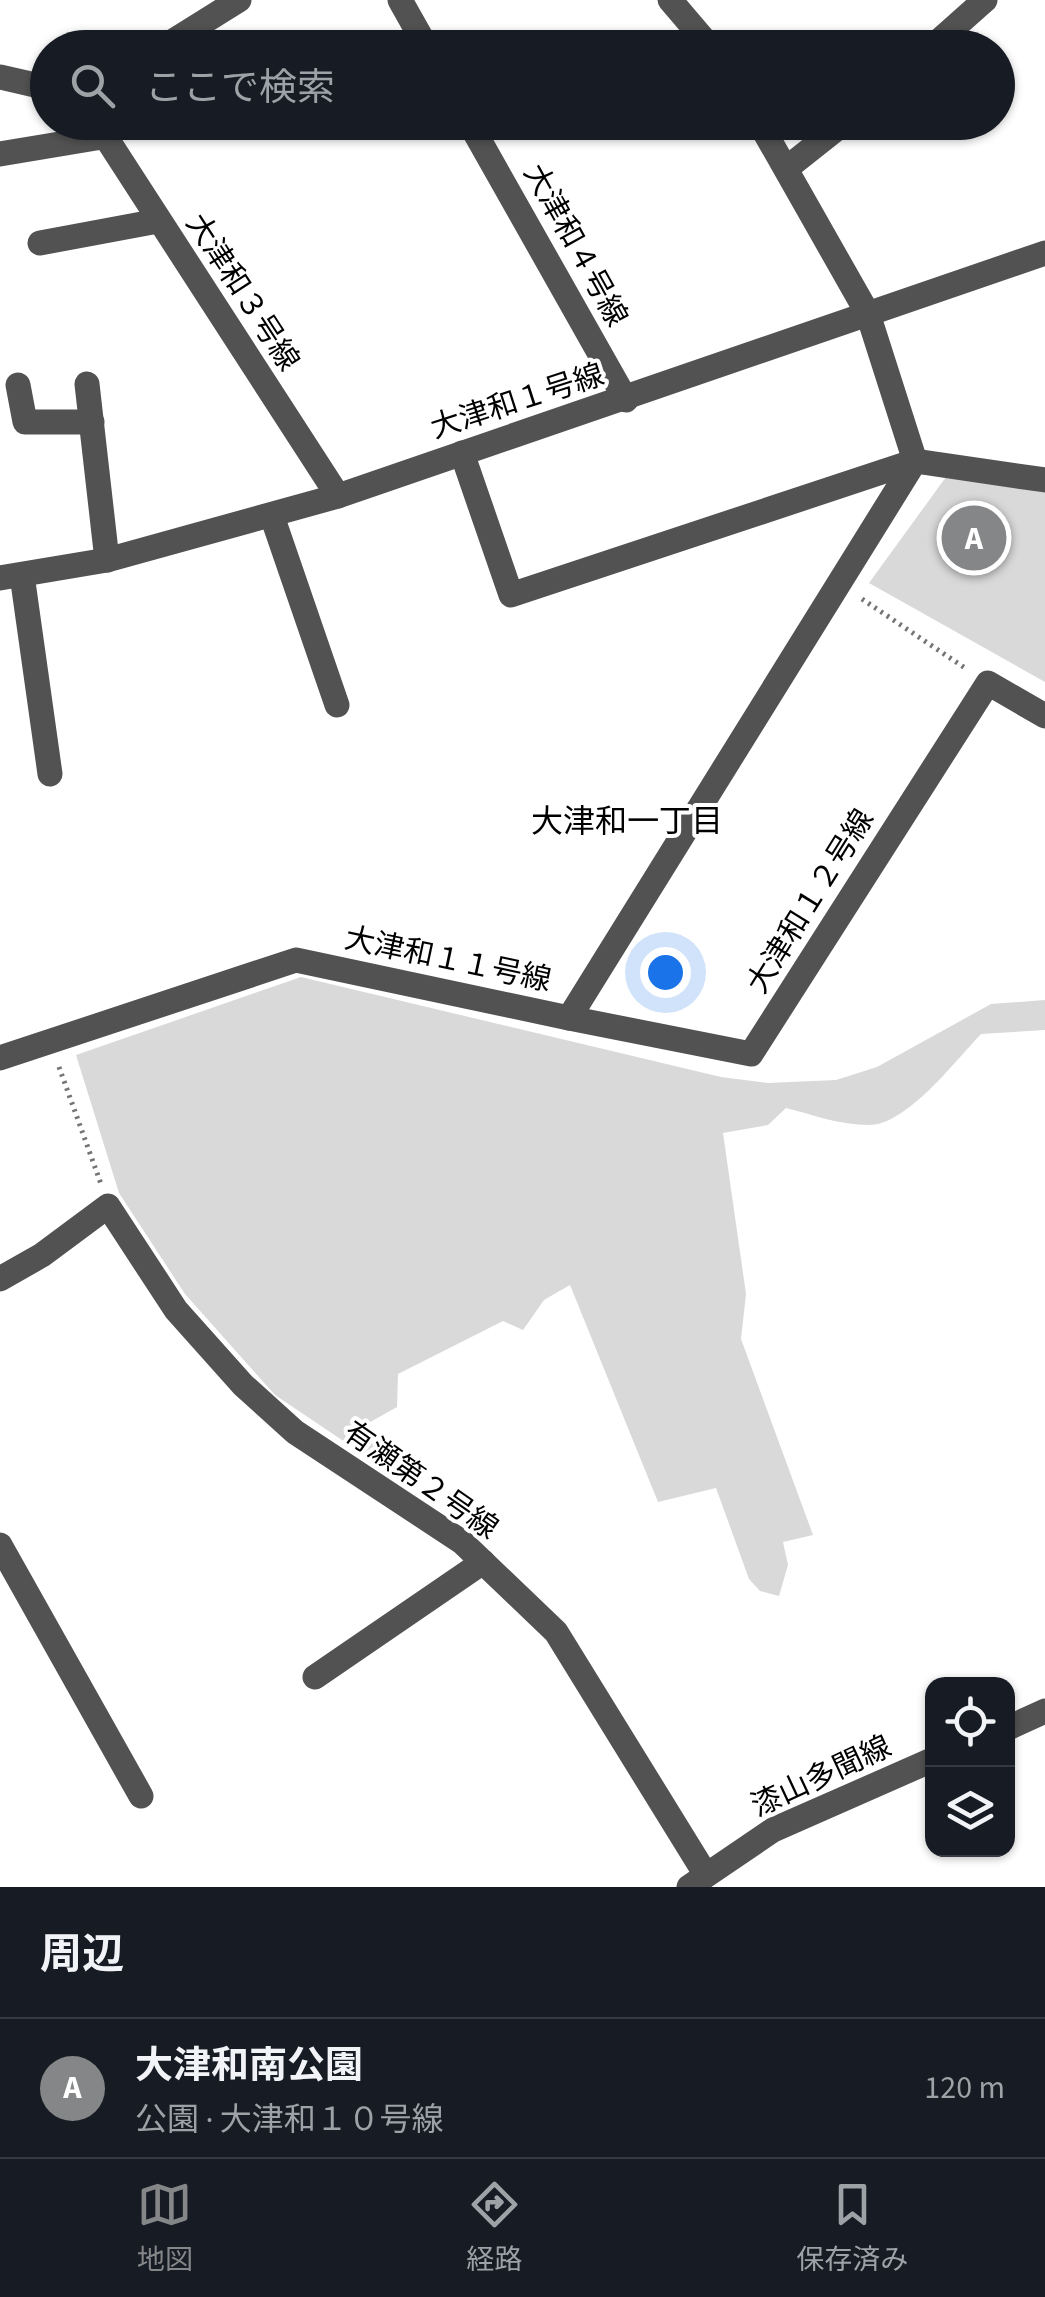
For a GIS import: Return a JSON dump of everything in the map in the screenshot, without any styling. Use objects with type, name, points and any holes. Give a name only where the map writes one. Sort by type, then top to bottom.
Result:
[{"type":"street","points":[[191,30],[239,0]]},
{"type":"street","points":[[400,0],[416,30]]},
{"type":"street","points":[[670,0],[696,30]]},
{"type":"street","points":[[951,30],[985,0]]},
{"type":"street","points":[[0,77],[30,84]]},
{"type":"street","points":[[0,154],[58,140]]},
{"type":"street","name":"大津和３号線","points":[[105,140],[338,496]]},
{"type":"street","name":"大津和４号線","points":[[479,140],[626,400]]},
{"type":"street","points":[[770,140],[868,314],[915,460]]},
{"type":"street","points":[[788,168],[823,140]]},
{"type":"street","points":[[40,243],[158,221]]},
{"type":"street","name":"大津和１号線","points":[[11,576],[108,560],[338,496],[1045,254]]},
{"type":"street","points":[[88,384],[108,560]]},
{"type":"street","points":[[18,385],[26,422],[92,422]]},
{"type":"street","points":[[462,453],[511,596],[915,460],[1045,480]]},
{"type":"street","name":"大津和１１号線","points":[[0,1058],[296,960],[569,1018],[915,460]]},
{"type":"street","points":[[272,516],[338,705]]},
{"type":"street","points":[[11,576],[50,774]]},
{"type":"street","points":[[988,682],[1045,716]]},
{"type":"street","name":"大津和１２号線","points":[[569,1018],[751,1054],[988,682]]},
{"type":"street","points":[[0,1279],[42,1255],[108,1206]]},
{"type":"street","name":"有瀬第２号線","points":[[108,1206],[176,1310],[243,1385],[295,1432],[462,1542],[556,1632],[698,1881]]},
{"type":"street","points":[[0,1545],[141,1796]]},
{"type":"street","points":[[315,1677],[483,1562]]},
{"type":"street","points":[[1015,1725],[1045,1711]]},
{"type":"street","name":"漆山多聞線","points":[[698,1881],[773,1830],[925,1763]]},
{"type":"path","points":[[838,584],[988,682]]},
{"type":"path","points":[[50,1041],[108,1206]]},
{"type":"shaded area","points":[[946,477],[1045,492],[1045,682],[869,583]]},
{"type":"shaded area","points":[[301,977],[721,1077],[768,1083],[836,1080],[877,1067],[991,1004],[1045,1000],[1045,1030],[981,1034],[930,1090],[884,1122],[847,1123],[786,1108],[768,1125],[723,1133],[746,1294],[741,1339],[813,1535],[783,1542],[788,1565],[779,1596],[760,1591],[749,1579],[716,1488],[658,1502],[570,1285],[544,1300],[523,1330],[503,1321],[398,1374],[397,1407],[365,1425],[391,1473],[275,1395],[185,1294],[119,1193],[76,1055]]},
{"type":"place","name":"大津和南公園","points":[[974,538]]},
{"type":"district","name":"大津和一丁目","points":[[627,821]]}]
